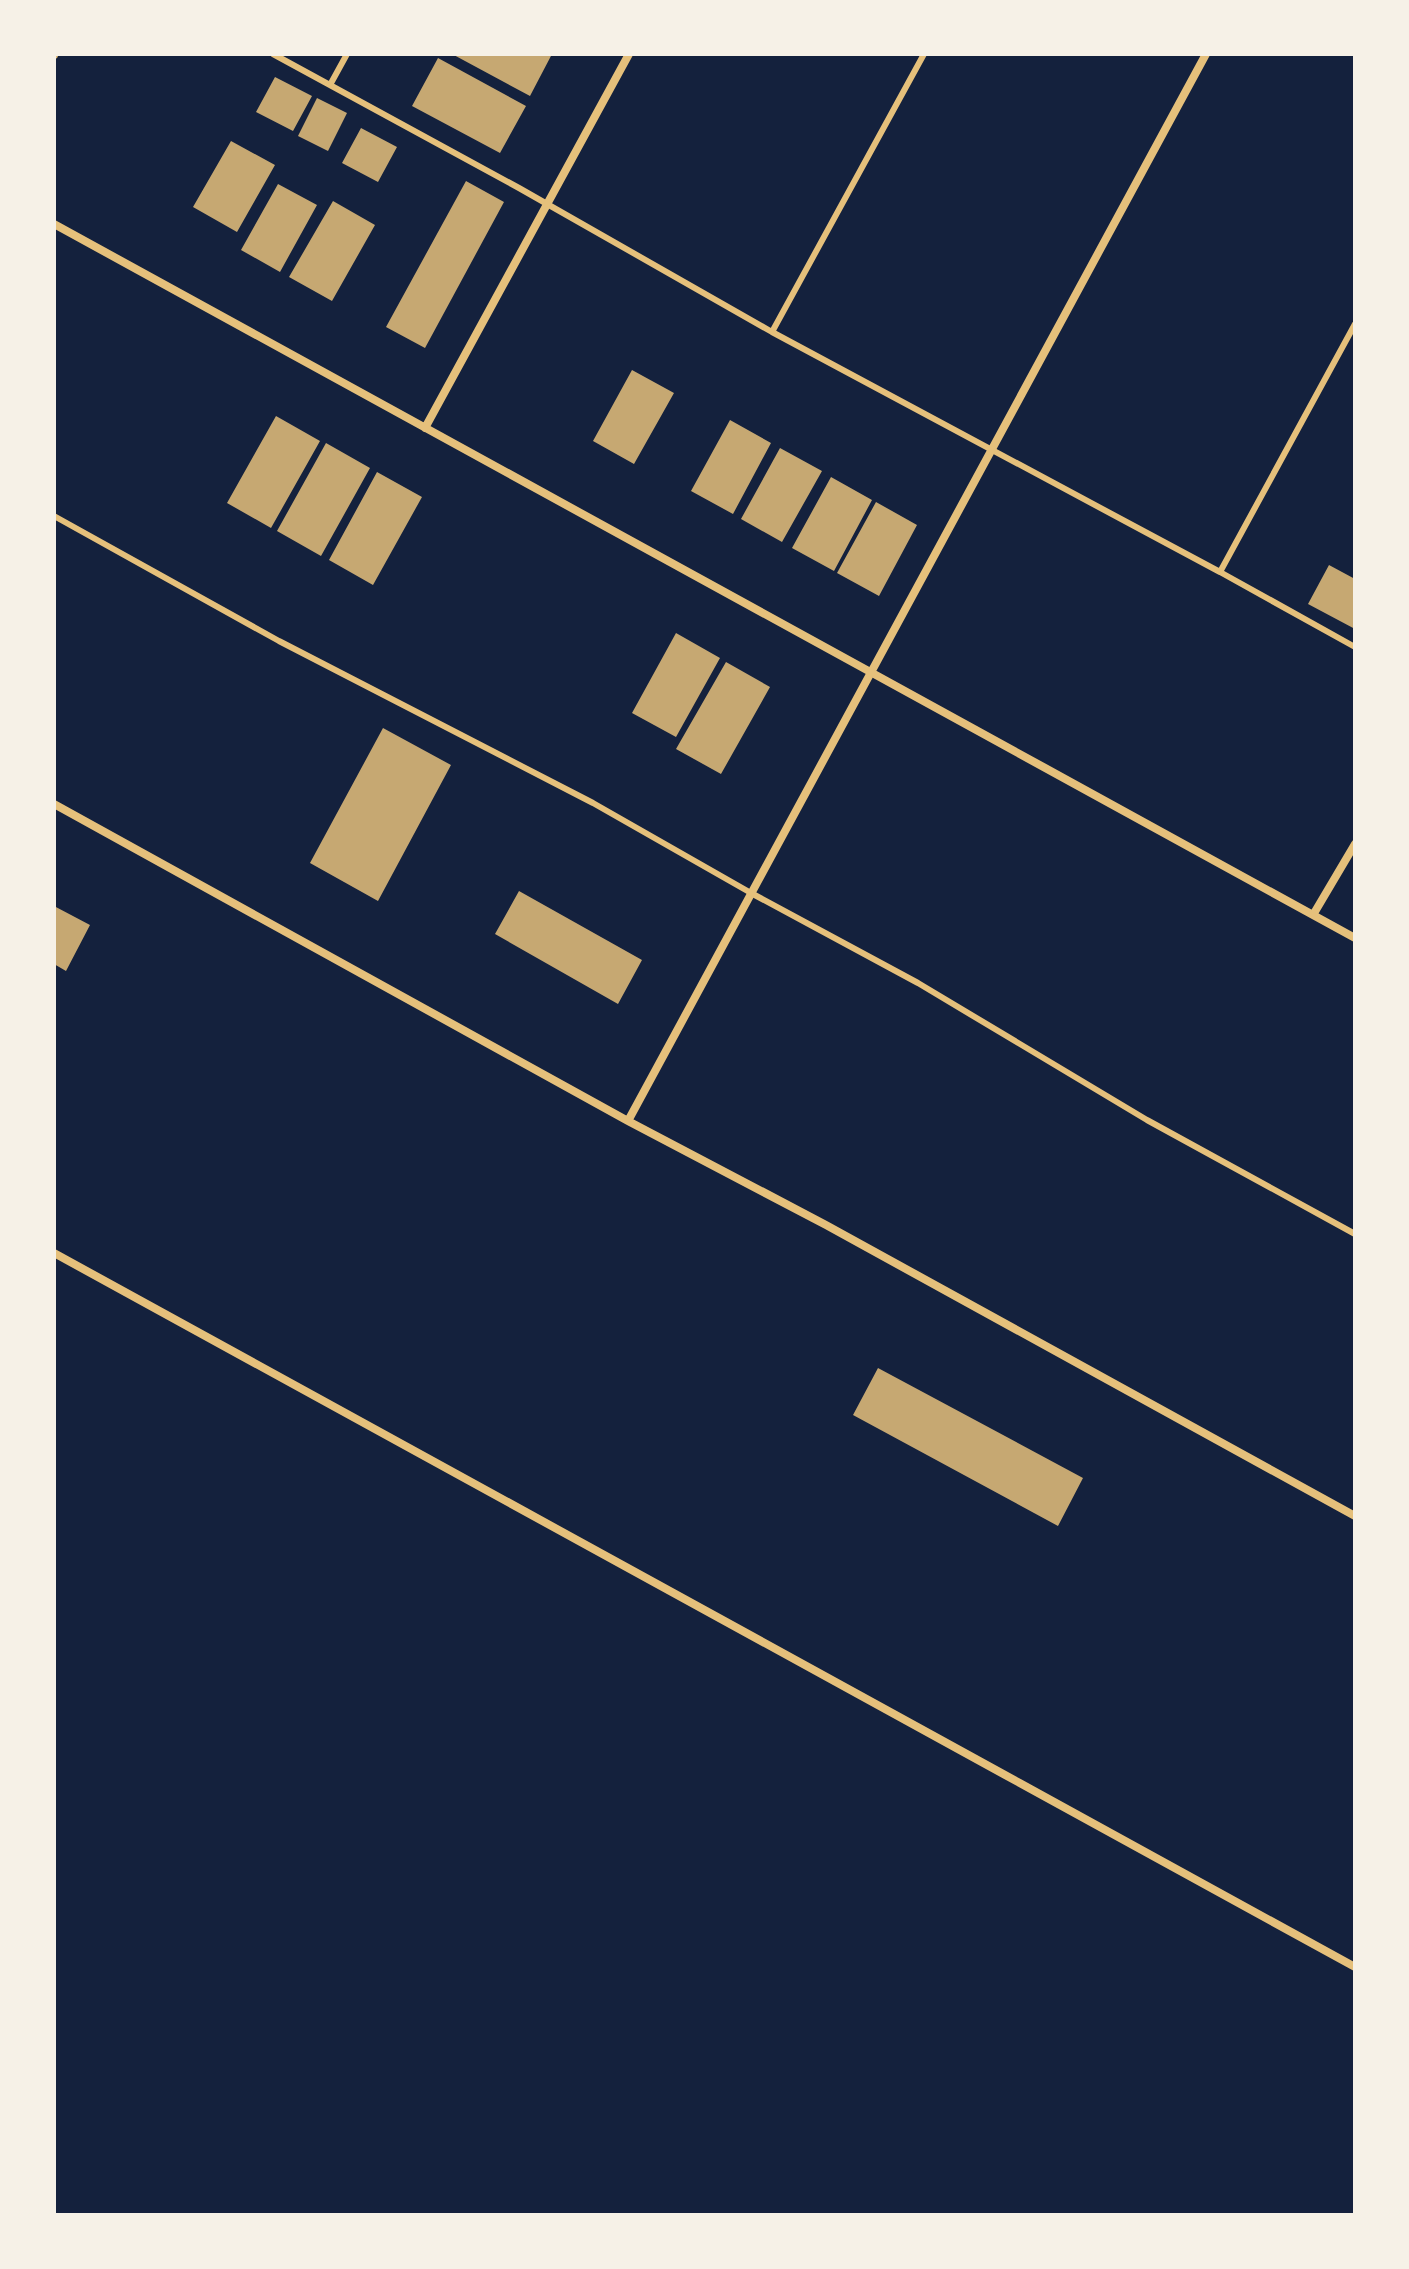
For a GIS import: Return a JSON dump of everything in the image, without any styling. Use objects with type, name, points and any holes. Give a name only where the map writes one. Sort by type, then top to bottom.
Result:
[{"type":"street","points":[[425,428],[629,54]]},
{"type":"street","points":[[628,1121],[1206,54]]},
{"type":"street","points":[[54,224],[1355,938]]},
{"type":"street","points":[[54,804],[628,1121],[826,1225],[1355,1516]]},
{"type":"street","points":[[1313,915],[1355,844]]},
{"type":"street","points":[[54,1253],[1355,1967]]},
{"type":"lane","points":[[273,54],[772,332],[1355,647]]},
{"type":"lane","points":[[330,85],[347,54]]},
{"type":"lane","points":[[772,332],[924,54]]},
{"type":"lane","points":[[1220,572],[1355,324]]},
{"type":"lane","points":[[54,516],[279,641],[593,803],[918,983],[1147,1120],[1355,1234]]},
{"type":"building","points":[[452,54],[552,54],[530,96]]},
{"type":"building","points":[[438,58],[526,106],[500,153],[412,106]]},
{"type":"building","points":[[275,77],[312,96],[293,131],[256,112]]},
{"type":"building","points":[[317,98],[347,113],[328,151],[298,136]]},
{"type":"building","points":[[361,128],[397,147],[378,182],[342,163]]},
{"type":"building","points":[[231,141],[275,165],[237,232],[193,207]]},
{"type":"building","points":[[466,181],[504,202],[425,348],[386,327]]},
{"type":"building","points":[[278,184],[317,205],[280,272],[241,250]]},
{"type":"building","points":[[333,201],[375,225],[332,301],[289,277]]},
{"type":"building","points":[[632,370],[674,393],[634,464],[593,441]]},
{"type":"building","points":[[276,416],[320,441],[271,528],[227,503]]},
{"type":"building","points":[[730,420],[771,443],[733,514],[691,491]]},
{"type":"building","points":[[326,443],[370,468],[321,556],[277,531]]},
{"type":"building","points":[[780,448],[822,471],[782,542],[741,519]]},
{"type":"building","points":[[377,472],[422,497],[373,585],[329,560]]},
{"type":"building","points":[[831,477],[872,500],[834,571],[792,548]]},
{"type":"building","points":[[876,502],[917,525],[879,596],[837,573]]},
{"type":"building","points":[[1329,565],[1355,579],[1355,629],[1308,604]]},
{"type":"building","points":[[676,633],[720,658],[676,737],[632,713]]},
{"type":"building","points":[[726,662],[770,687],[721,774],[676,749]]},
{"type":"building","points":[[383,728],[451,765],[378,901],[310,863]]},
{"type":"building","points":[[519,891],[642,960],[618,1004],[495,934]]},
{"type":"building","points":[[54,906],[90,925],[66,971],[54,964]]},
{"type":"building","points":[[878,1368],[1083,1478],[1058,1526],[853,1415]]}]
